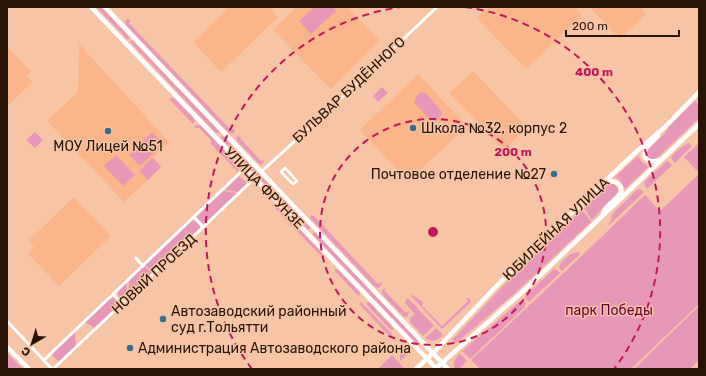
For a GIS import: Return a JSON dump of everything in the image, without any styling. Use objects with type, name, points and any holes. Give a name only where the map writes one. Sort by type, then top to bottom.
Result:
[{"type":"main road","name":"УЛИЦА ФРУНЗЕ","points":[[91,7],[436,369]]},
{"type":"main road","name":"УЛИЦА ФРУНЗЕ","points":[[105,7],[448,369]]},
{"type":"main road","name":"ЮБИЛЕЙНАЯ УЛИЦА","points":[[416,369],[522,261],[665,127],[699,92]]},
{"type":"main road","name":"ЮБИЛЕЙНАЯ УЛИЦА","points":[[436,369],[602,218],[699,124]]},
{"type":"main road","points":[[662,159],[650,162],[646,159],[644,154],[646,148],[665,127]]},
{"type":"main road","points":[[217,139],[224,133]]},
{"type":"main road","points":[[602,218],[606,208],[620,194],[621,190],[615,182],[603,184]]},
{"type":"main road","points":[[308,233],[314,228]]},
{"type":"main road","points":[[7,346],[29,369]]},
{"type":"street","name":"БУЛЬВАР БУДЁННОГО","points":[[261,172],[437,7]]},
{"type":"street","name":"НОВЫЙ ПРОЕЗД","points":[[44,360],[245,168]]},
{"type":"street","points":[[285,168],[297,181],[293,184],[281,172],[285,168]]},
{"type":"street","name":"НОВЫЙ ПРОЕЗД","points":[[53,369],[255,178]]},
{"type":"street","points":[[194,217],[203,227]]},
{"type":"street","name":"НОВЫЙ ПРОЕЗД","points":[[136,258],[143,266]]},
{"type":"street","points":[[113,294],[122,304]]},
{"type":"street","points":[[7,321],[53,369]]},
{"type":"shaded area","points":[[229,7],[269,7],[278,17],[221,72],[193,42]]},
{"type":"shaded area","points":[[296,7],[347,7],[380,41],[331,89],[273,30]]},
{"type":"shaded area","points":[[489,7],[575,7],[582,16],[526,69],[477,18]]},
{"type":"shaded area","points":[[590,7],[639,7],[646,14],[620,39]]},
{"type":"shaded area","name":"МОУ Лицей №51","points":[[79,44],[169,142],[153,158],[161,167],[124,202],[47,121],[78,92]]},
{"type":"shaded area","points":[[7,46],[31,72],[27,76],[33,82],[7,106]]},
{"type":"shaded area","points":[[473,71],[527,127],[504,150],[449,93]]},
{"type":"shaded area","name":"Школа №32, корпус 2","points":[[418,74],[467,126],[408,181],[360,130]]},
{"type":"shaded area","points":[[74,197],[111,236],[59,286],[28,254],[34,247],[28,241]]},
{"type":"green space","points":[[96,7],[101,7],[130,38],[128,40]]},
{"type":"green space","points":[[314,7],[333,7],[336,11],[311,34],[299,21]]},
{"type":"green space","points":[[128,19],[131,20],[129,23],[231,130],[233,128],[235,131],[234,133],[229,133],[126,25],[125,21]]},
{"type":"green space","points":[[132,40],[219,131],[219,133],[216,133],[130,42]]},
{"type":"green space","points":[[382,87],[388,93],[378,102],[373,96]]},
{"type":"green space","points":[[422,92],[426,93],[442,112],[440,118],[434,122],[430,120],[415,104],[415,99]]},
{"type":"green space","points":[[174,98],[194,118],[195,121],[193,124],[169,99]]},
{"type":"green space","points":[[696,100],[699,110],[697,120],[656,159],[654,160],[646,157],[646,152],[648,149]]},
{"type":"green space","points":[[201,125],[237,164],[239,167],[238,172],[211,144],[211,140],[199,128],[194,126]]},
{"type":"green space","points":[[35,132],[43,140],[35,148],[26,140]]},
{"type":"green space","points":[[152,132],[163,144],[140,166],[129,155]]},
{"type":"green space","points":[[222,136],[279,195],[277,197],[222,139]]},
{"type":"green space","points":[[237,136],[241,137],[240,138],[261,161],[263,160],[264,162],[261,165],[237,141]]},
{"type":"green space","points":[[689,143],[692,146],[675,163],[671,158],[672,156],[678,149]]},
{"type":"green space","points":[[699,143],[699,173],[684,157]]},
{"type":"green space","points":[[116,155],[135,175],[123,186],[104,166]]},
{"type":"green space","points":[[638,156],[648,167],[625,189],[620,180],[615,177]]},
{"type":"green space","points":[[153,158],[161,167],[148,180],[139,171]]},
{"type":"green space","points":[[667,161],[672,165],[647,189],[644,182]]},
{"type":"green space","name":"парк Победы","points":[[699,174],[699,304],[631,369],[480,369],[471,360],[645,195],[660,211]]},
{"type":"green space","points":[[239,176],[247,183],[238,192],[225,190]]},
{"type":"green space","points":[[609,184],[615,185],[618,191],[592,220],[584,208]]},
{"type":"green space","points":[[638,189],[644,192],[609,225],[608,224],[612,219],[611,217],[614,212]]},
{"type":"green space","points":[[223,191],[237,193],[205,224],[203,223],[197,218],[197,215]]},
{"type":"green space","points":[[281,196],[310,227],[310,229],[307,229],[278,198]]},
{"type":"green space","points":[[274,203],[321,252],[321,256],[272,205]]},
{"type":"green space","points":[[582,209],[591,222],[513,295],[456,343],[452,340],[503,286]]},
{"type":"green space","points":[[311,215],[314,216],[378,284],[381,282],[382,284],[380,287],[375,287],[311,219]]},
{"type":"green space","points":[[192,220],[196,221],[200,226],[200,229],[193,235],[190,233],[164,258],[165,261],[153,272],[145,265]]},
{"type":"green space","points":[[315,232],[418,340],[416,343],[313,235]]},
{"type":"green space","points":[[578,252],[580,254],[562,271],[559,268],[560,264],[570,254]]},
{"type":"green space","points":[[144,266],[152,273],[128,297],[129,281]]},
{"type":"green space","points":[[336,269],[359,291],[359,297],[334,270]]},
{"type":"green space","points":[[554,269],[560,273],[529,302],[525,298],[526,295]]},
{"type":"green space","points":[[127,282],[126,298],[123,300],[118,296],[118,292]]},
{"type":"green space","points":[[385,288],[384,290],[406,313],[408,311],[409,312],[408,316],[403,316],[382,294],[382,290]]},
{"type":"green space","points":[[413,295],[423,302],[422,306],[442,326],[468,301],[466,298],[469,298],[471,302],[442,329],[411,296]]},
{"type":"green space","points":[[114,298],[119,305],[95,328],[85,322],[110,299]]},
{"type":"green space","points":[[408,298],[434,326],[423,336],[410,322],[410,318],[415,314],[405,303]]},
{"type":"green space","points":[[522,300],[526,303],[525,307],[470,359],[462,351],[520,301]]},
{"type":"green space","points":[[361,302],[393,335],[390,337],[359,304]]},
{"type":"green space","points":[[367,302],[369,302],[394,329],[393,330],[391,330],[367,305]]},
{"type":"green space","points":[[699,306],[699,360],[690,369],[634,369]]},
{"type":"green space","points":[[436,328],[443,335],[441,337],[432,341],[425,338]]},
{"type":"green space","points":[[75,331],[76,346],[59,362],[51,354]]},
{"type":"green space","points":[[405,344],[411,351],[400,361],[400,348]]},
{"type":"green space","points":[[7,353],[23,369],[7,369]]},
{"type":"green space","points":[[460,353],[467,361],[459,369],[455,369],[454,360]]},
{"type":"green space","points":[[392,355],[405,369],[378,369]]},
{"type":"place","name":"Школа №32, корпус 2","points":[[413,128]]},
{"type":"place","name":"МОУ Лицей №51","points":[[108,131]]},
{"type":"place","name":"Почтовое отделение №27","points":[[554,174]]},
{"type":"place","name":"Автозаводский районный суд г.Тольятти","points":[[163,319]]},
{"type":"place","name":"Администрация Автозаводского района","points":[[130,348]]}]
